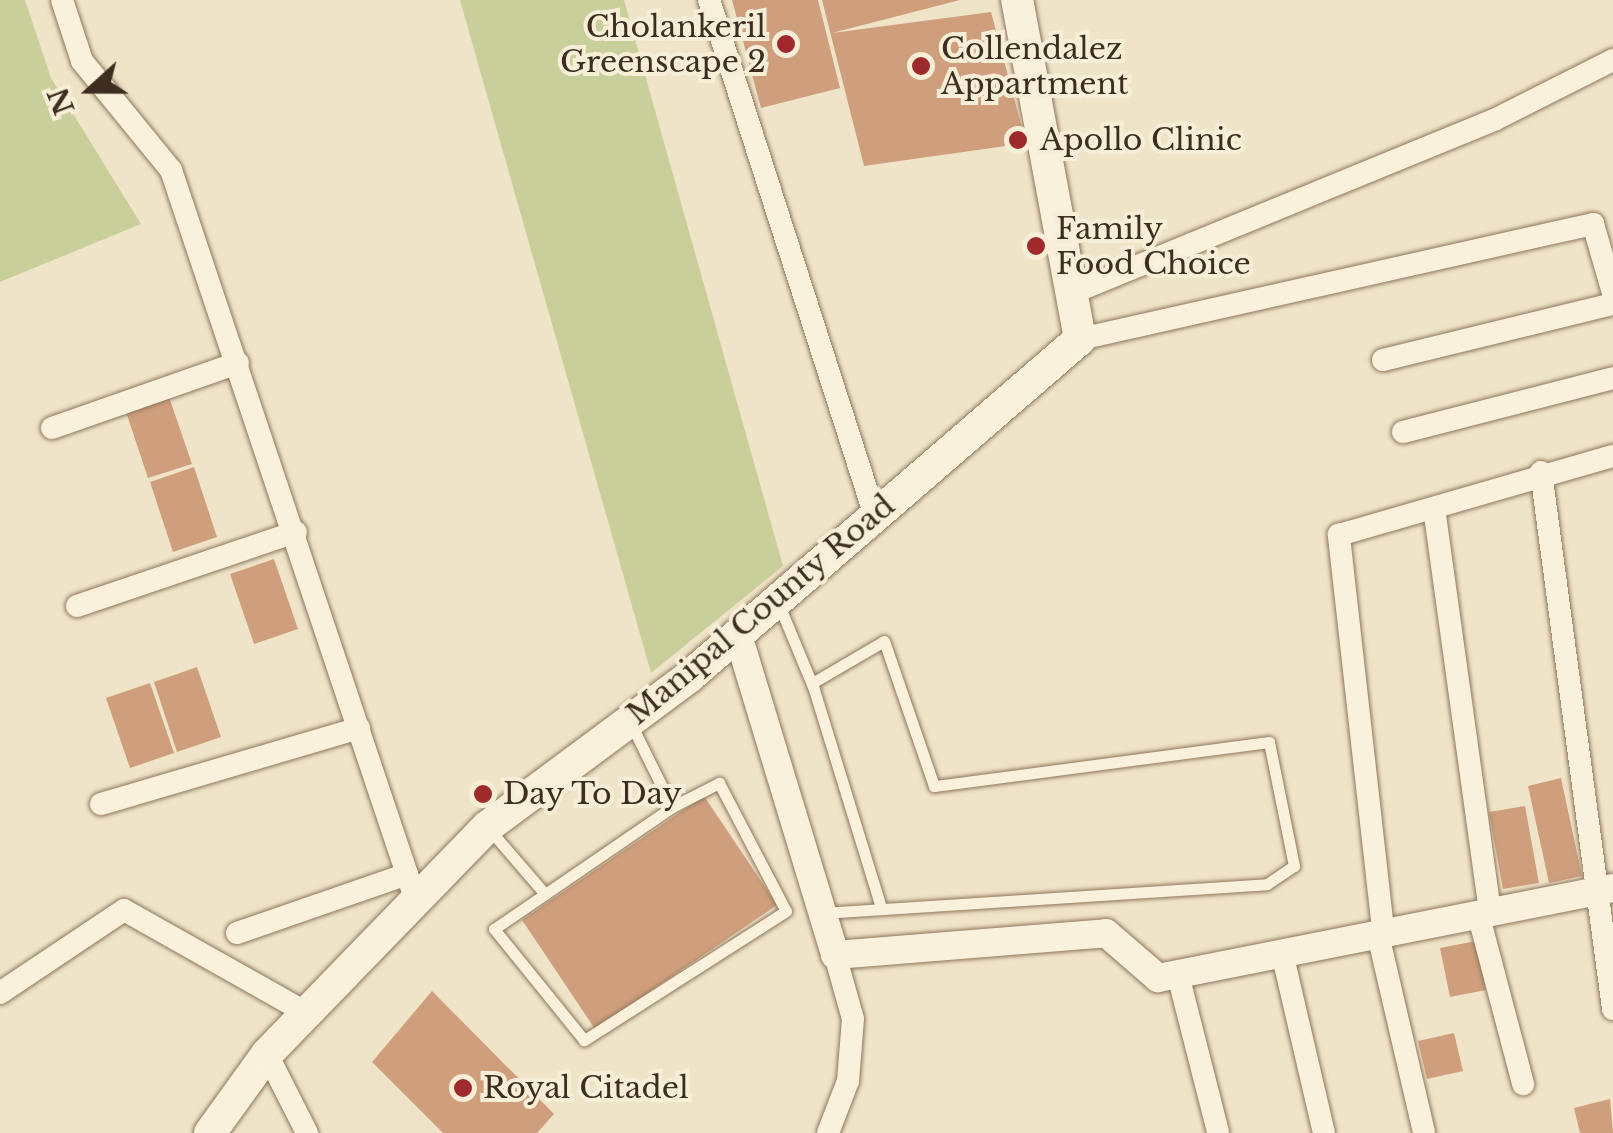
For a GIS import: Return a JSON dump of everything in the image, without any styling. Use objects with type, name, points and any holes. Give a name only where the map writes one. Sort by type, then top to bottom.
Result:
[{"type":"main road","points":[[1021,2],[1080,339]]},
{"type":"main road","name":"Manipal County Road","points":[[210,1133],[267,1054],[307,1013],[411,888],[738,635],[1080,339]]},
{"type":"street","points":[[62,0],[82,61],[171,170],[296,532],[411,888],[236,933]]},
{"type":"street","points":[[709,0],[876,516]]},
{"type":"street","points":[[1072,293],[1496,118],[1613,60]]},
{"type":"street","points":[[1080,339],[1593,224],[1613,293]]},
{"type":"street","points":[[1383,360],[1613,304]]},
{"type":"street","points":[[52,428],[238,363]]},
{"type":"street","points":[[1403,432],[1613,378]]},
{"type":"street","points":[[1424,1133],[1381,939],[1339,535],[1542,472],[1613,456]]},
{"type":"street","points":[[1542,472],[1602,891],[1613,1009]]},
{"type":"street","points":[[1434,508],[1485,915],[1523,1084]]},
{"type":"street","points":[[77,606],[296,532]]},
{"type":"street","points":[[738,635],[853,1019],[848,1081],[828,1133]]},
{"type":"street","points":[[101,804],[359,728]]},
{"type":"street","points":[[834,955],[1106,932],[1158,978],[1381,939],[1602,891]]},
{"type":"street","points":[[0,993],[124,910],[143,913],[307,1013]]},
{"type":"street","points":[[1283,957],[1324,1133]]},
{"type":"street","points":[[1178,975],[1218,1132]]},
{"type":"street","points":[[267,1054],[308,1133]]},
{"type":"lane","points":[[777,601],[814,689],[880,904]]},
{"type":"lane","points":[[814,689],[884,641],[934,786],[1269,742],[1294,866],[1268,884],[880,904],[822,913]]},
{"type":"lane","points":[[629,720],[672,807]]},
{"type":"lane","points":[[719,783],[786,911],[584,1040],[494,929],[672,807],[719,783]]},
{"type":"lane","points":[[488,827],[545,894]]},
{"type":"green space","points":[[0,0],[25,0],[51,78],[141,224],[0,282]]},
{"type":"green space","points":[[460,0],[624,0],[783,566],[651,673]]},
{"type":"building","name":"Cholankeril Greenscape 2","points":[[732,0],[818,0],[840,88],[761,108]]},
{"type":"building","name":"Collendalez Appartment","points":[[822,0],[960,0],[832,33],[991,12],[1026,143],[864,166]]},
{"type":"building","points":[[168,394],[192,464],[148,478],[125,409]]},
{"type":"building","points":[[194,467],[217,537],[173,552],[150,482]]},
{"type":"building","points":[[274,559],[298,629],[254,644],[230,574]]},
{"type":"building","points":[[197,667],[221,737],[177,752],[154,682]]},
{"type":"building","points":[[150,683],[174,753],[130,768],[106,698]]},
{"type":"building","points":[[1561,778],[1582,876],[1549,883],[1528,786]]},
{"type":"building","points":[[704,796],[777,905],[595,1029],[522,920]]},
{"type":"building","points":[[1525,806],[1539,883],[1503,889],[1489,812]]},
{"type":"building","points":[[1476,941],[1486,990],[1450,997],[1440,948]]},
{"type":"building","name":"Royal Citadel","points":[[432,991],[554,1114],[537,1133],[443,1133],[372,1062]]},
{"type":"building","points":[[1454,1033],[1463,1071],[1427,1079],[1418,1041]]},
{"type":"building","points":[[1610,1099],[1613,1133],[1580,1133],[1574,1108]]},
{"type":"place","name":"Cholankeril Greenscape 2","points":[[786,44]]},
{"type":"place","name":"Collendalez Appartment","points":[[921,66]]},
{"type":"place","name":"Apollo Clinic","points":[[1018,140]]},
{"type":"place","name":"Family Food Choice","points":[[1036,246]]},
{"type":"place","name":"Day To Day","points":[[483,794]]},
{"type":"place","name":"Royal Citadel","points":[[463,1088]]}]
